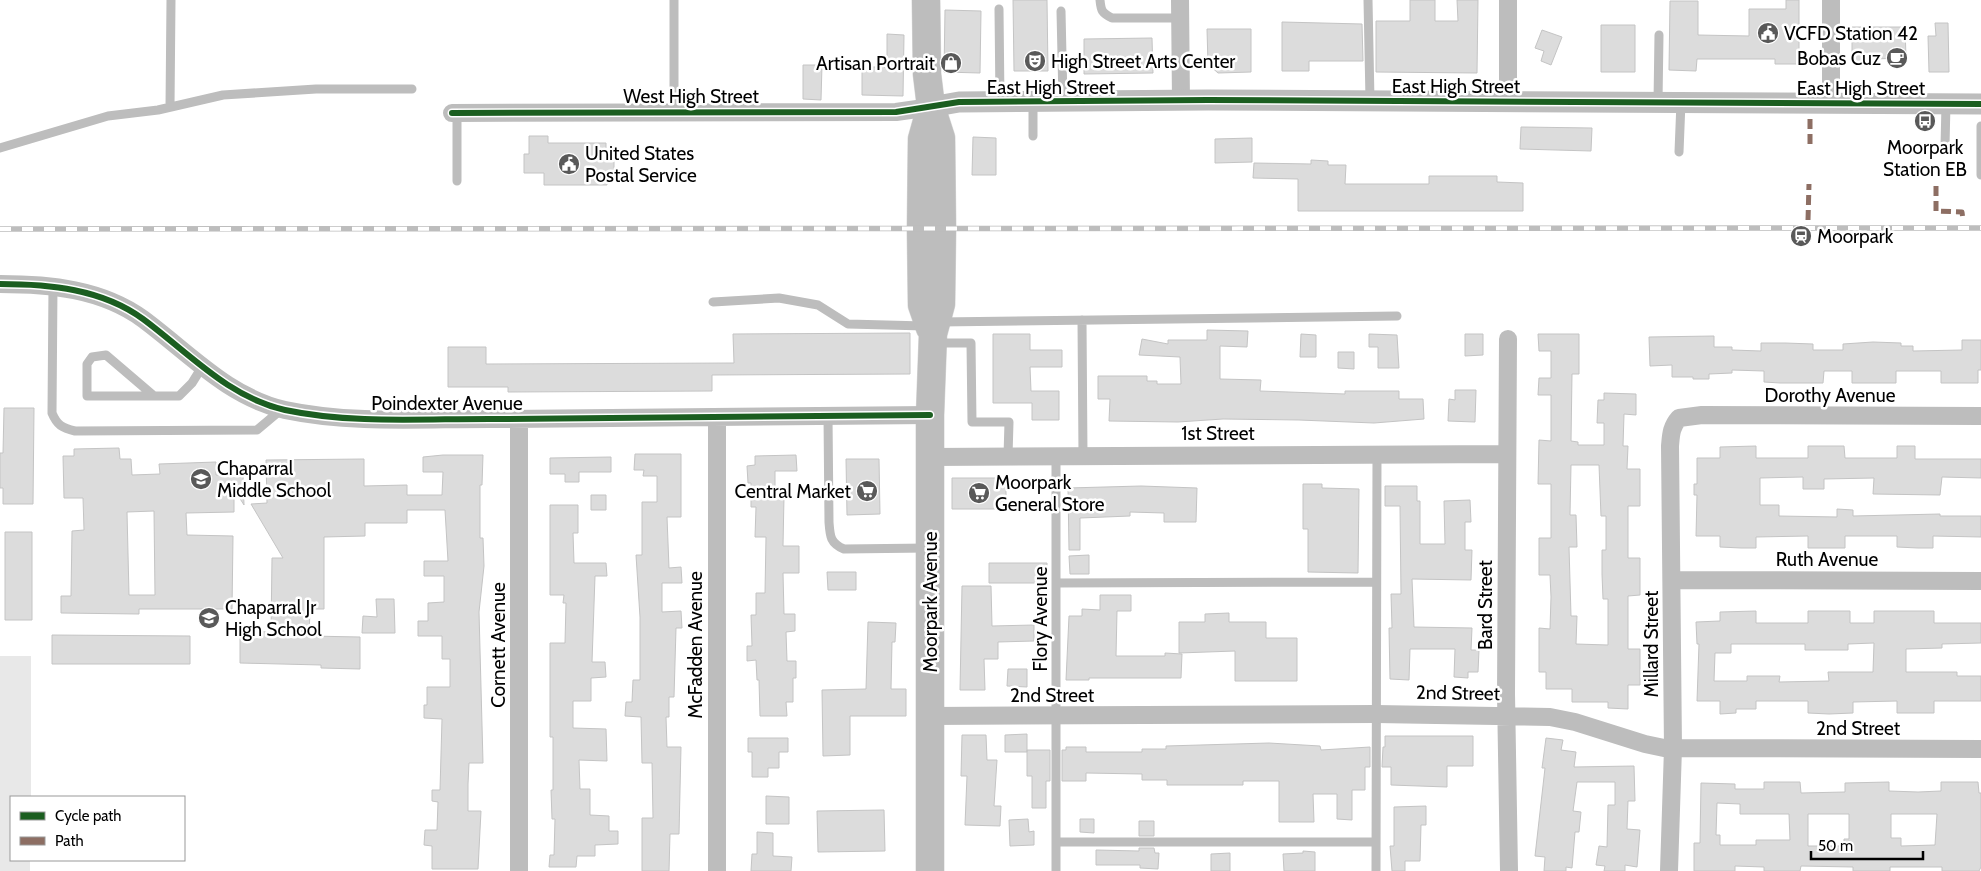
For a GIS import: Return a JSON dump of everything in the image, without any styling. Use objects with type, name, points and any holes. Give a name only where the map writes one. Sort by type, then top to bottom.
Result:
[{"type":"main road","name":"Moorpark Avenue","points":[[926,0],[927,74],[931,107],[922,139],[921,229],[922,305],[933,331],[930,415],[930,871]]},
{"type":"street","points":[[1180,0],[1181,101]]},
{"type":"street","points":[[1508,0],[1508,101]]},
{"type":"street","points":[[1831,0],[1831,103]]},
{"type":"street","name":"East High Street","points":[[931,107],[958,102],[1370,100],[1981,104]]},
{"type":"street","name":"West High Street","points":[[454,113],[674,111],[896,112],[931,107]]},
{"type":"street","name":"Poindexter Avenue","points":[[0,284],[67,287],[116,304],[142,318],[202,368],[251,397],[282,409],[341,418],[717,418],[930,415]]},
{"type":"street","name":"Bard Street","points":[[1508,339],[1506,715],[1509,871]]},
{"type":"street","name":"Dorothy Avenue","points":[[1679,418],[1702,415],[1981,416]]},
{"type":"street","name":"McFadden Avenue","points":[[717,418],[717,871]]},
{"type":"street","name":"Millard Street","points":[[1669,871],[1673,748],[1671,432],[1679,418]]},
{"type":"street","name":"Cornett Avenue","points":[[519,419],[519,871]]},
{"type":"street","name":"1st Street","points":[[930,457],[1377,453],[1507,454]]},
{"type":"street","name":"Ruth Avenue","points":[[1672,580],[1981,581]]},
{"type":"street","name":"2nd Street","points":[[930,716],[1506,715],[1564,719],[1645,744],[1673,748],[1981,749]]},
{"type":"lane","points":[[170,108],[171,0]]},
{"type":"lane","points":[[674,0],[674,111]]},
{"type":"lane","points":[[1100,0],[1101,10],[1112,18],[1180,18]]},
{"type":"lane","points":[[1368,0],[1370,100]]},
{"type":"lane","points":[[999,9],[1000,102]]},
{"type":"lane","points":[[1061,11],[1063,102]]},
{"type":"lane","points":[[1658,102],[1659,36]]},
{"type":"lane","points":[[0,148],[108,116],[170,108],[223,95],[316,89],[412,89]]},
{"type":"lane","points":[[1032,102],[1033,136]]},
{"type":"lane","points":[[1679,152],[1681,102]]},
{"type":"lane","points":[[1945,146],[1946,104]]},
{"type":"lane","points":[[454,113],[457,181]]},
{"type":"lane","points":[[1981,126],[1981,175]]},
{"type":"lane","points":[[53,286],[52,413],[56,423],[63,428],[75,431],[257,430],[282,409]]},
{"type":"lane","points":[[713,302],[779,298],[818,305],[848,324],[933,331],[1082,320],[1397,316]]},
{"type":"lane","points":[[1082,320],[1083,456]]},
{"type":"lane","points":[[933,331],[970,343],[972,422],[1009,422],[1008,456]]},
{"type":"lane","points":[[154,396],[106,355],[92,357],[87,364],[87,396],[154,396],[179,396],[192,383],[202,368]]},
{"type":"lane","points":[[828,416],[829,522],[830,538],[834,545],[844,549],[930,548]]},
{"type":"lane","points":[[1376,871],[1377,453]]},
{"type":"lane","name":"Flory Avenue","points":[[1056,456],[1056,871]]},
{"type":"lane","points":[[1056,583],[1376,582]]},
{"type":"lane","points":[[1056,842],[1375,842]]},
{"type":"shaded area","points":[[0,656],[31,656],[31,796],[10,796],[10,861],[30,861],[30,871],[0,871]]},
{"type":"building","points":[[1013,0],[1047,0],[1048,71],[1014,71]]},
{"type":"building","points":[[1410,0],[1435,0],[1435,21],[1458,21],[1457,0],[1478,0],[1477,73],[1376,72],[1376,21],[1410,21]]},
{"type":"building","points":[[1786,0],[1799,0],[1799,64],[1775,64],[1775,59],[1697,59],[1696,71],[1669,70],[1670,1],[1698,1],[1698,35],[1749,36],[1749,9],[1786,9]]},
{"type":"building","points":[[945,10],[981,11],[980,73],[944,72]]},
{"type":"building","points":[[1282,22],[1362,24],[1363,61],[1309,61],[1309,71],[1282,71]]},
{"type":"building","points":[[1935,23],[1948,23],[1949,72],[1929,72],[1928,36],[1936,36]]},
{"type":"building","points":[[1601,25],[1635,25],[1635,72],[1601,72]]},
{"type":"building","points":[[1852,27],[1905,27],[1906,58],[1872,59],[1872,63],[1852,63]]},
{"type":"building","points":[[1207,29],[1251,29],[1251,72],[1218,73],[1208,64]]},
{"type":"building","points":[[1542,30],[1562,37],[1551,65],[1541,61],[1544,51],[1535,48]]},
{"type":"building","points":[[887,34],[904,35],[903,96],[862,95],[862,67],[887,67]]},
{"type":"building","points":[[1152,38],[1153,73],[1084,74],[1084,39]]},
{"type":"building","points":[[803,65],[822,65],[821,100],[803,99]]},
{"type":"building","points":[[1521,127],[1592,128],[1591,151],[1520,149]]},
{"type":"building","name":"United States Postal Service","points":[[529,136],[548,136],[548,143],[606,143],[606,156],[614,156],[614,171],[607,171],[607,185],[544,185],[544,173],[524,173],[524,154],[529,154]]},
{"type":"building","points":[[973,137],[996,138],[996,175],[972,175]]},
{"type":"building","points":[[1252,138],[1252,162],[1215,163],[1215,139]]},
{"type":"building","points":[[1311,160],[1328,161],[1328,165],[1346,165],[1345,184],[1429,184],[1429,176],[1497,176],[1497,182],[1523,183],[1523,211],[1298,211],[1298,179],[1253,178],[1254,163],[1311,164]]},
{"type":"building","points":[[1207,330],[1248,331],[1247,347],[1220,346],[1220,379],[1261,380],[1260,391],[1345,394],[1345,391],[1399,391],[1399,399],[1423,399],[1424,419],[1374,423],[1223,419],[1178,422],[1109,421],[1110,399],[1098,399],[1098,376],[1147,376],[1147,381],[1157,381],[1157,384],[1181,384],[1180,357],[1139,355],[1142,339],[1168,344],[1168,340],[1207,340]]},
{"type":"building","points":[[910,333],[910,374],[712,375],[712,391],[508,392],[508,387],[448,387],[448,347],[486,347],[486,364],[734,363],[733,334]]},
{"type":"building","points":[[993,334],[1030,334],[1030,350],[1062,350],[1062,367],[1030,367],[1031,391],[1059,391],[1059,420],[1032,420],[1032,403],[993,403]]},
{"type":"building","points":[[1301,334],[1316,335],[1316,357],[1300,357]]},
{"type":"building","points":[[1369,334],[1397,335],[1399,368],[1378,368],[1378,347],[1369,347]]},
{"type":"building","points":[[1465,334],[1483,334],[1483,355],[1465,356]]},
{"type":"building","points":[[1538,334],[1579,334],[1579,374],[1572,374],[1571,441],[1578,442],[1578,445],[1604,445],[1604,423],[1597,423],[1598,400],[1604,400],[1604,393],[1636,394],[1636,415],[1624,414],[1623,446],[1628,446],[1627,469],[1640,469],[1640,506],[1628,506],[1628,558],[1640,558],[1640,595],[1628,596],[1628,649],[1640,649],[1640,685],[1628,685],[1628,709],[1608,708],[1608,702],[1572,702],[1572,689],[1546,689],[1546,672],[1539,672],[1539,628],[1550,629],[1551,597],[1550,575],[1539,575],[1539,538],[1551,538],[1551,484],[1538,484],[1539,440],[1551,441],[1551,395],[1538,395],[1539,378],[1551,378],[1551,351],[1539,351]],"holes":[[[1571,465],[1599,465],[1601,516],[1606,516],[1606,550],[1602,550],[1602,574],[1603,599],[1608,599],[1608,645],[1576,644],[1577,616],[1571,616],[1569,547],[1577,547],[1576,515],[1570,515]]]},
{"type":"building","points":[[1714,336],[1714,347],[1732,347],[1732,350],[1761,351],[1761,343],[1813,344],[1813,350],[1843,350],[1843,344],[1873,342],[1901,343],[1901,346],[1913,346],[1913,351],[1962,350],[1962,340],[1981,340],[1981,370],[1978,370],[1978,383],[1941,383],[1941,371],[1896,371],[1896,383],[1852,383],[1852,371],[1824,371],[1823,383],[1780,383],[1764,382],[1764,371],[1732,370],[1732,373],[1709,374],[1709,379],[1693,379],[1693,377],[1672,377],[1672,365],[1650,366],[1649,337]]},
{"type":"building","points":[[1338,352],[1354,352],[1354,369],[1338,368]]},
{"type":"building","points":[[1455,390],[1476,390],[1475,422],[1448,421],[1449,399],[1455,400]]},
{"type":"building","points":[[4,408],[34,408],[33,504],[3,504],[3,488],[0,488],[0,453],[3,453]]},
{"type":"building","points":[[1756,446],[1756,458],[1808,458],[1808,446],[1844,446],[1845,458],[1897,458],[1897,446],[1915,446],[1915,459],[1981,459],[1981,478],[1942,477],[1940,495],[1873,494],[1874,478],[1824,479],[1824,489],[1803,489],[1803,477],[1760,478],[1760,505],[1779,505],[1779,516],[1837,517],[1837,509],[1853,510],[1853,516],[1940,514],[1940,516],[1981,516],[1981,537],[1933,536],[1933,548],[1918,548],[1897,547],[1897,536],[1845,536],[1845,548],[1808,548],[1808,536],[1756,537],[1756,548],[1741,548],[1720,547],[1720,536],[1696,536],[1697,495],[1694,495],[1694,484],[1697,484],[1697,458],[1720,458],[1720,447]]},
{"type":"building","points":[[119,448],[120,459],[131,459],[132,475],[160,474],[159,464],[216,462],[216,475],[243,475],[244,505],[234,489],[234,512],[186,513],[187,535],[233,536],[232,609],[139,609],[139,614],[61,613],[61,596],[71,596],[72,531],[84,530],[83,498],[64,498],[63,456],[74,456],[74,449]],"holes":[[[154,511],[155,595],[129,595],[127,512]]]},
{"type":"building","points":[[635,454],[681,454],[681,517],[667,517],[669,568],[681,567],[682,583],[662,583],[662,612],[681,611],[682,628],[676,628],[674,697],[669,697],[669,717],[666,717],[667,747],[681,747],[679,834],[670,834],[669,871],[642,871],[642,818],[653,818],[652,763],[642,763],[641,717],[625,716],[626,702],[632,702],[633,680],[640,680],[640,617],[636,555],[642,555],[642,502],[657,502],[657,476],[643,476],[644,470],[634,470]]},
{"type":"building","points":[[483,455],[482,485],[480,485],[480,538],[483,538],[484,566],[479,612],[483,763],[469,763],[468,784],[468,811],[481,811],[478,869],[432,869],[432,846],[424,845],[425,830],[437,830],[438,802],[432,801],[432,790],[440,790],[442,719],[424,718],[424,705],[427,705],[427,687],[450,687],[450,659],[442,659],[442,636],[418,636],[418,621],[428,621],[428,603],[444,602],[444,576],[424,576],[424,561],[448,561],[445,510],[407,510],[407,523],[365,523],[365,536],[324,537],[324,609],[310,609],[309,636],[360,637],[360,669],[321,668],[321,665],[240,663],[240,631],[271,632],[272,558],[283,558],[251,504],[267,503],[266,460],[364,459],[364,486],[407,485],[407,495],[442,495],[443,472],[423,472],[423,457]]},
{"type":"building","points":[[796,455],[797,471],[775,471],[775,497],[784,497],[783,546],[799,546],[799,573],[783,573],[784,614],[795,614],[795,631],[786,632],[787,661],[796,661],[796,678],[793,678],[793,702],[786,702],[787,716],[760,716],[759,680],[757,680],[756,660],[747,661],[747,646],[752,646],[751,615],[756,615],[756,593],[765,593],[766,537],[755,537],[756,507],[751,507],[751,483],[748,483],[747,466],[755,465],[755,456]]},
{"type":"building","points":[[611,457],[611,472],[579,472],[579,482],[565,482],[565,474],[550,474],[550,458]]},
{"type":"building","points":[[846,459],[879,459],[880,514],[847,515]]},
{"type":"building","name":"Moorpark General Store","points":[[952,478],[1006,478],[1006,509],[952,509]]},
{"type":"building","points":[[1303,484],[1322,484],[1322,488],[1359,489],[1358,573],[1308,572],[1308,529],[1303,529]]},
{"type":"building","points":[[1141,486],[1197,488],[1196,522],[1164,522],[1164,513],[1130,512],[1130,516],[1080,518],[1080,550],[1069,550],[1068,488]]},
{"type":"building","points":[[1385,486],[1417,486],[1417,501],[1420,501],[1420,544],[1445,544],[1444,501],[1470,500],[1471,522],[1465,522],[1465,550],[1472,550],[1471,580],[1412,579],[1414,627],[1472,628],[1471,650],[1479,650],[1478,672],[1468,672],[1468,678],[1454,677],[1455,649],[1410,649],[1409,680],[1390,679],[1389,628],[1392,628],[1391,594],[1401,594],[1400,506],[1385,506]]},
{"type":"building","points":[[591,495],[606,495],[606,510],[591,510]]},
{"type":"building","points":[[550,505],[578,505],[578,533],[573,533],[574,563],[606,563],[607,576],[595,576],[592,662],[605,662],[606,677],[591,678],[591,701],[573,701],[573,728],[606,729],[607,761],[579,760],[580,789],[590,789],[590,815],[609,816],[609,831],[618,831],[618,844],[595,845],[595,856],[577,856],[576,867],[549,867],[550,855],[554,855],[555,819],[552,819],[551,790],[553,790],[553,737],[550,737],[550,643],[565,643],[566,603],[563,603],[564,595],[550,595]]},
{"type":"building","points":[[5,532],[32,532],[32,620],[5,620]]},
{"type":"building","points":[[1089,555],[1089,574],[1070,574],[1069,556]]},
{"type":"building","points":[[989,563],[1047,563],[1047,583],[989,583]]},
{"type":"building","points":[[827,572],[856,572],[856,590],[828,590]]},
{"type":"building","points":[[962,586],[991,586],[992,626],[1034,625],[1034,641],[998,642],[998,659],[984,659],[985,690],[960,690]]},
{"type":"building","points":[[1100,595],[1131,595],[1131,611],[1117,611],[1116,656],[1165,656],[1165,653],[1182,654],[1181,678],[1089,678],[1089,680],[1066,680],[1069,616],[1082,616],[1082,609],[1100,610]]},
{"type":"building","points":[[376,599],[394,599],[395,633],[362,633],[363,616],[377,617]]},
{"type":"building","points":[[1756,611],[1756,623],[1808,623],[1808,611],[1850,611],[1850,623],[1874,623],[1874,611],[1934,611],[1934,623],[1981,623],[1981,643],[1942,644],[1942,648],[1906,649],[1906,672],[1957,672],[1957,676],[1981,676],[1981,701],[1934,701],[1934,713],[1897,713],[1897,701],[1853,702],[1853,713],[1829,714],[1808,713],[1808,701],[1756,701],[1756,709],[1736,709],[1736,713],[1720,714],[1720,701],[1697,701],[1699,644],[1697,644],[1696,622],[1720,621],[1720,612]],"holes":[[[1874,643],[1873,672],[1828,672],[1829,681],[1779,682],[1780,676],[1747,676],[1747,681],[1714,681],[1715,653],[1731,653],[1731,644],[1805,644],[1805,650],[1848,650],[1848,644]]]},
{"type":"building","points":[[1229,613],[1229,622],[1266,622],[1266,638],[1297,638],[1297,681],[1235,681],[1235,651],[1179,653],[1179,622],[1205,622],[1205,614]]},
{"type":"building","points":[[868,622],[896,623],[895,642],[892,642],[891,689],[906,689],[906,716],[850,716],[850,755],[823,756],[822,690],[866,689]]},
{"type":"building","points":[[52,635],[190,636],[190,664],[52,664]]},
{"type":"building","points":[[1008,669],[1027,669],[1027,687],[1007,686]]},
{"type":"building","points":[[1027,734],[1027,752],[1005,752],[1005,735]]},
{"type":"building","points":[[962,735],[986,735],[987,760],[997,760],[994,806],[1001,806],[1000,826],[965,825],[967,776],[961,776]]},
{"type":"building","points":[[1385,736],[1473,736],[1473,766],[1447,766],[1447,787],[1391,785],[1391,767],[1382,767]]},
{"type":"building","points":[[748,738],[788,738],[788,752],[779,752],[779,768],[768,768],[768,777],[752,777],[752,752],[748,752]]},
{"type":"building","points":[[1546,738],[1563,740],[1561,750],[1576,752],[1574,767],[1634,766],[1635,801],[1628,801],[1627,829],[1640,830],[1637,867],[1625,865],[1625,871],[1604,871],[1605,866],[1596,865],[1599,846],[1607,847],[1608,805],[1615,805],[1615,782],[1577,782],[1573,811],[1581,812],[1579,832],[1575,832],[1572,868],[1566,867],[1566,871],[1544,871],[1545,857],[1535,856],[1545,768],[1542,768]]},
{"type":"building","points":[[1269,743],[1320,746],[1321,750],[1370,747],[1370,767],[1365,767],[1365,790],[1352,790],[1352,820],[1337,819],[1337,794],[1313,794],[1314,822],[1279,822],[1279,781],[1243,781],[1243,785],[1167,785],[1167,780],[1142,780],[1142,774],[1086,773],[1086,781],[1062,781],[1062,750],[1066,750],[1066,747],[1086,747],[1086,752],[1142,752],[1142,749],[1166,749],[1166,746]]},
{"type":"building","points":[[1027,750],[1050,750],[1050,781],[1046,781],[1046,808],[1032,808],[1032,776],[1027,776]]},
{"type":"building","points":[[1764,782],[1800,782],[1801,793],[1845,792],[1845,783],[1889,782],[1889,791],[1918,792],[1941,791],[1941,782],[1978,782],[1979,793],[1981,793],[1981,867],[1979,871],[1942,871],[1942,867],[1890,867],[1890,871],[1853,871],[1853,867],[1801,866],[1800,871],[1764,871],[1764,867],[1735,866],[1735,871],[1694,871],[1694,843],[1700,843],[1701,783],[1735,784],[1735,789],[1764,789]],"holes":[[[1717,803],[1740,804],[1740,814],[1789,814],[1790,840],[1756,840],[1756,845],[1720,845],[1720,835],[1716,835]],[[1808,814],[1849,814],[1849,839],[1844,839],[1844,846],[1808,846]],[[1891,814],[1937,814],[1935,845],[1901,846],[1901,838],[1891,838]]]},
{"type":"building","points":[[766,796],[789,797],[789,824],[766,824]]},
{"type":"building","points":[[1426,806],[1426,825],[1421,825],[1420,861],[1405,861],[1405,871],[1392,871],[1390,846],[1394,846],[1394,807]]},
{"type":"building","points":[[884,810],[885,851],[818,852],[817,811]]},
{"type":"building","points":[[1028,819],[1029,832],[1034,831],[1034,845],[1010,846],[1009,820]]},
{"type":"building","points":[[1080,819],[1094,819],[1094,833],[1080,832]]},
{"type":"building","points":[[1139,821],[1154,821],[1154,836],[1139,836]]},
{"type":"building","points":[[757,832],[773,833],[773,856],[792,857],[791,871],[751,871],[752,854],[757,854]]},
{"type":"building","points":[[1139,848],[1154,848],[1155,853],[1159,853],[1158,869],[1140,868],[1140,865],[1096,865],[1096,850],[1139,851]]},
{"type":"building","points":[[1303,851],[1315,852],[1315,871],[1284,871],[1283,854],[1303,853]]},
{"type":"building","points":[[1230,853],[1230,871],[1211,871],[1211,854]]},
{"type":"railway","points":[[0,229],[1981,228]]},
{"type":"marked path","points":[[1810,119],[1810,146]]},
{"type":"marked path","points":[[1808,220],[1809,184]]},
{"type":"marked path","points":[[1936,186],[1936,211],[1962,212],[1963,220]]},
{"type":"cycle path","points":[[452,113],[896,112],[959,102],[1208,100],[1981,104]]},
{"type":"cycle path","points":[[0,284],[56,287],[74,290],[110,301],[143,319],[210,372],[245,395],[264,404],[312,415],[394,420],[930,415]]},
{"type":"place","name":"VCFD Station 42","points":[[1768,33]]},
{"type":"place","name":"Bobas Cuz","points":[[1897,58]]},
{"type":"place","name":"High Street Arts Center","points":[[1035,61]]},
{"type":"place","name":"Artisan Portrait","points":[[951,63]]},
{"type":"place","name":"Moorpark Station EB","points":[[1925,121]]},
{"type":"place","name":"United States Postal Service","points":[[569,164]]},
{"type":"place","name":"Moorpark","points":[[1801,236]]},
{"type":"place","name":"Chaparral Middle School","points":[[201,479]]},
{"type":"place","name":"Central Market","points":[[867,491]]},
{"type":"place","name":"Moorpark General Store","points":[[979,493]]},
{"type":"place","name":"Chaparral Jr High School","points":[[209,618]]}]
